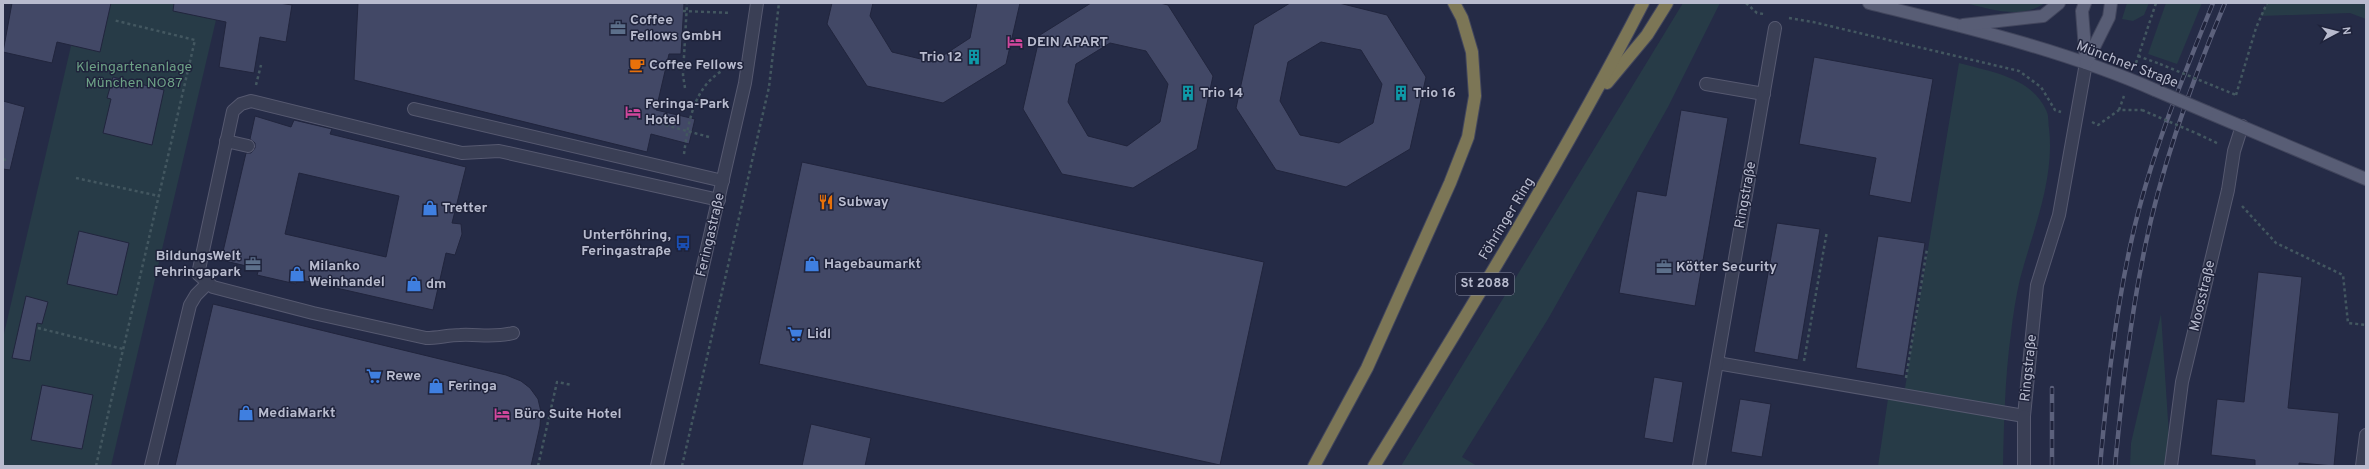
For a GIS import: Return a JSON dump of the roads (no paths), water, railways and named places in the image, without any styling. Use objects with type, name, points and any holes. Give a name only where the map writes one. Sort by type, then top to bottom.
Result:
[{"type":"highway","points":[[1314,466],[1367,368],[1450,183],[1468,137],[1475,96],[1472,52],[1462,18],[1454,3]]},
{"type":"highway","name":"Föhringer Ring","points":[[1374,466],[1519,229],[1593,101],[1643,3]]},
{"type":"highway","points":[[1593,101],[1647,35],[1667,3]]},
{"type":"main road","name":"Münchner Straße","points":[[1869,3],[1958,25],[2086,63],[2242,126],[2366,179]]},
{"type":"main road","points":[[1958,25],[2043,16],[2059,3]]},
{"type":"main road","points":[[2085,3],[2082,12],[2086,63]]},
{"type":"main road","points":[[2086,63],[2109,17],[2111,3]]},
{"type":"street","name":"Feringastraße","points":[[657,466],[724,181],[749,63],[757,3]]},
{"type":"street","name":"Ringstraße","points":[[1699,466],[1775,28]]},
{"type":"street","name":"Ringstraße","points":[[1717,363],[1904,394],[2024,416],[2037,285],[2059,215],[2086,63]]},
{"type":"street","points":[[1706,84],[1764,94]]},
{"type":"street","points":[[513,333],[497,337],[458,334],[442,338],[426,338],[313,313],[213,287],[198,274],[233,111],[241,104],[251,101],[462,153],[499,151],[719,200]]},
{"type":"street","points":[[414,109],[724,181]]},
{"type":"street","name":"Moosstraße","points":[[2171,466],[2182,382],[2228,190],[2234,151],[2242,126]]},
{"type":"street","points":[[226,141],[248,146]]},
{"type":"street","points":[[152,466],[190,305],[196,295],[208,283]]},
{"type":"street","points":[[2024,416],[2024,466]]},
{"type":"street","points":[[2362,466],[2366,435]]},
{"type":"railway","points":[[2100,466],[2116,323],[2126,266],[2139,208],[2157,148],[2213,3]]},
{"type":"railway","points":[[2115,466],[2131,329],[2145,247],[2152,216],[2179,123],[2201,62],[2225,3]]},
{"type":"railway","points":[[2052,388],[2052,466]]},
{"type":"place","name":"Coffee Fellows GmbH","points":[[618,28]]},
{"type":"place","name":"DEIN APART","points":[[1015,42]]},
{"type":"place","name":"Trio 12","points":[[974,57]]},
{"type":"place","name":"Coffee Fellows","points":[[637,65]]},
{"type":"place","name":"Trio 14","points":[[1188,93]]},
{"type":"place","name":"Trio 16","points":[[1401,93]]},
{"type":"place","name":"Feringa-Park Hotel","points":[[633,112]]},
{"type":"place","name":"Subway","points":[[826,202]]},
{"type":"place","name":"Tretter","points":[[430,208]]},
{"type":"place","name":"Unterföhring, Feringastraße","points":[[683,243]]},
{"type":"place","name":"BildungsWelt Fehringapark","points":[[253,264]]},
{"type":"place","name":"Hagebaumarkt","points":[[812,264]]},
{"type":"place","name":"Kötter Security","points":[[1664,267]]},
{"type":"place","name":"Milanko Weinhandel","points":[[297,274]]},
{"type":"place","name":"dm","points":[[414,284]]},
{"type":"place","name":"Lidl","points":[[795,334]]},
{"type":"place","name":"Rewe","points":[[374,376]]},
{"type":"place","name":"Feringa","points":[[436,386]]},
{"type":"place","name":"MediaMarkt","points":[[246,413]]},
{"type":"place","name":"Büro Suite Hotel","points":[[502,414]]},
{"type":"park label","name":"Kleingartenanlage München NO87","points":[[134,76]]}]
